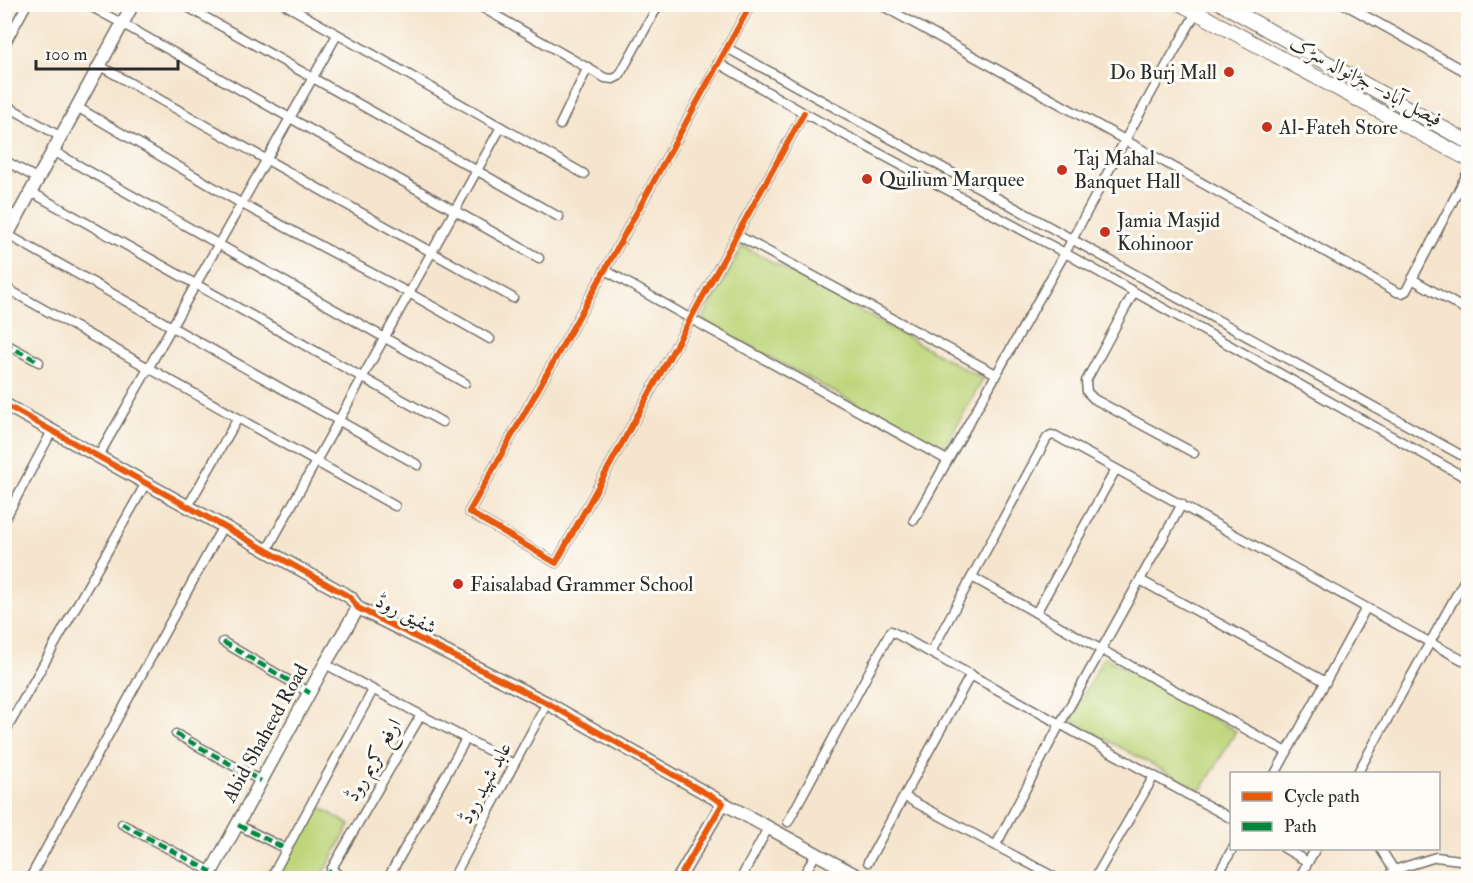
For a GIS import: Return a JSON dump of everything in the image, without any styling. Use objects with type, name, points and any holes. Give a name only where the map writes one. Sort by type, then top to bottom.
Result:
[{"type":"main road","name":"فیصل آباد– جڑانوالہ سڑک","points":[[1181,4],[1196,8],[1215,22],[1468,159]]},
{"type":"main road","name":"فیصل آباد– جڑانوالہ سڑک","points":[[1222,4],[1468,142]]},
{"type":"street","points":[[4,46],[27,4]]},
{"type":"street","points":[[86,4],[539,258]]},
{"type":"street","points":[[133,4],[6,238],[418,465]]},
{"type":"street","points":[[182,4],[559,217]]},
{"type":"street","points":[[284,4],[584,174]]},
{"type":"street","points":[[476,4],[605,78],[613,79],[619,76],[659,4]]},
{"type":"street","points":[[751,4],[469,512],[556,563],[804,113]]},
{"type":"street","points":[[879,4],[1397,292],[1406,291],[1468,172]]},
{"type":"street","points":[[1344,4],[1468,72]]},
{"type":"street","points":[[914,520],[1065,253],[1196,8]]},
{"type":"street","points":[[98,457],[337,35]]},
{"type":"street","points":[[727,48],[1468,459]]},
{"type":"street","points":[[718,63],[804,113],[1065,253],[1468,479]]},
{"type":"street","points":[[100,66],[513,298]]},
{"type":"street","points":[[560,125],[588,67]]},
{"type":"street","points":[[4,104],[61,137]]},
{"type":"street","points":[[78,107],[242,204],[490,339]]},
{"type":"street","points":[[267,550],[501,127]]},
{"type":"street","points":[[53,151],[465,383]]},
{"type":"street","points":[[4,160],[38,179]]},
{"type":"street","points":[[31,192],[442,422]]},
{"type":"street","points":[[4,210],[18,217]]},
{"type":"street","points":[[737,235],[996,374]]},
{"type":"street","points":[[605,270],[947,460]]},
{"type":"street","points":[[1412,279],[1468,311]]},
{"type":"street","points":[[4,287],[395,506]]},
{"type":"street","points":[[1134,292],[1086,381],[1087,392],[1094,399],[1194,453]]},
{"type":"street","points":[[4,343],[39,363]]},
{"type":"street","name":"شفیق روڈ","points":[[4,404],[351,597],[358,608],[547,703],[723,803]]},
{"type":"street","points":[[188,506],[238,418]]},
{"type":"street","points":[[1385,432],[1395,418]]},
{"type":"street","points":[[4,521],[52,431]]},
{"type":"street","points":[[931,652],[1047,438],[1051,435],[1182,504],[1468,663]]},
{"type":"street","points":[[1036,613],[1116,469]]},
{"type":"street","points":[[4,734],[146,483]]},
{"type":"street","points":[[996,845],[1182,504]]},
{"type":"street","points":[[30,879],[223,526]]},
{"type":"street","points":[[1358,772],[1468,574]]},
{"type":"street","points":[[972,577],[1287,752]]},
{"type":"street","points":[[1140,580],[1326,682]]},
{"type":"street","name":"Abid Shaheed Road","points":[[210,875],[358,608]]},
{"type":"street","points":[[1276,772],[1366,608]]},
{"type":"street","points":[[788,822],[891,631],[1230,818]]},
{"type":"street","points":[[223,642],[310,693]]},
{"type":"street","points":[[325,664],[421,715]]},
{"type":"street","points":[[868,862],[971,674]]},
{"type":"street","points":[[270,879],[373,690]]},
{"type":"street","name":"عابد شہید روڈ","points":[[453,879],[547,703]]},
{"type":"street","name":"ارفع کریم روڈ","points":[[345,879],[329,874],[421,715],[514,764]]},
{"type":"street","points":[[176,734],[261,781]]},
{"type":"street","points":[[388,879],[466,739]]},
{"type":"street","points":[[1095,879],[1154,776]]},
{"type":"street","points":[[905,797],[1056,879]]},
{"type":"street","points":[[679,879],[723,803],[861,879]]},
{"type":"street","points":[[122,824],[210,875]]},
{"type":"street","points":[[238,825],[286,849]]},
{"type":"street","points":[[741,879],[768,828]]},
{"type":"street","points":[[1216,879],[1232,850]]},
{"type":"street","points":[[1286,850],[1308,862]]},
{"type":"street","points":[[1299,879],[1315,850]]},
{"type":"street","points":[[1381,850],[1394,870]]},
{"type":"street","points":[[802,879],[816,854]]},
{"type":"street","points":[[1387,879],[1394,870],[1436,857],[1468,861]]},
{"type":"green space","points":[[743,246],[983,379],[942,451],[702,320]]},
{"type":"green space","points":[[1104,657],[1236,731],[1201,791],[1070,720]]},
{"type":"green space","points":[[318,806],[350,825],[321,878],[276,878]]},
{"type":"marked path","points":[[4,343],[39,362]]},
{"type":"marked path","points":[[223,642],[310,693]]},
{"type":"marked path","points":[[176,734],[261,781]]},
{"type":"marked path","points":[[122,824],[212,872]]},
{"type":"marked path","points":[[238,825],[286,849]]},
{"type":"marked path","points":[[327,878],[331,870]]},
{"type":"cycle path","points":[[751,4],[469,512],[556,563],[804,113]]},
{"type":"cycle path","points":[[4,404],[350,597],[358,608],[547,703],[723,803],[679,878]]},
{"type":"place","name":"Do Burj Mall","points":[[1229,72]]},
{"type":"place","name":"Al-Fateh Store","points":[[1267,127]]},
{"type":"place","name":"Taj Mahal Banquet Hall","points":[[1062,170]]},
{"type":"place","name":"Quilium Marquee","points":[[867,179]]},
{"type":"place","name":"Jamia Masjid Kohinoor","points":[[1105,232]]},
{"type":"place","name":"Faisalabad Grammer School","points":[[458,584]]}]
